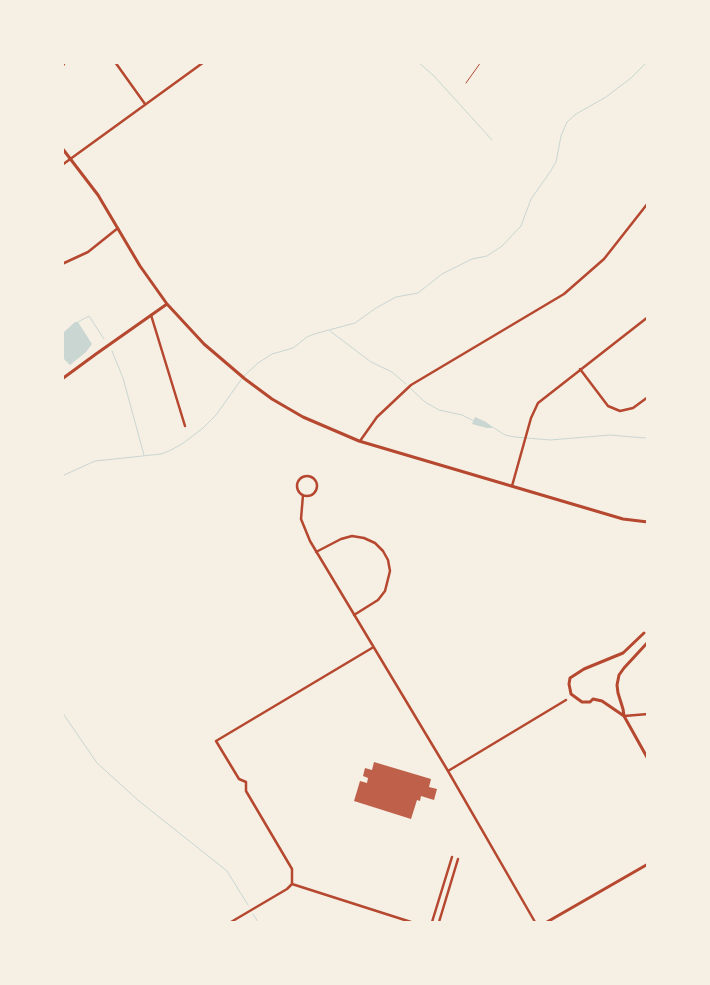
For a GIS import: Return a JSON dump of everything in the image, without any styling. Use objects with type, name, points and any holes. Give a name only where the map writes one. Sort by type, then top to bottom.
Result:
[{"type":"street","points":[[62,67],[65,62]]},
{"type":"street","points":[[115,62],[145,104]]},
{"type":"street","points":[[62,165],[204,62]]},
{"type":"street","points":[[62,148],[98,195],[140,266],[167,304],[204,344],[272,399],[303,417],[359,441],[623,519],[648,522]]},
{"type":"street","points":[[359,441],[376,418],[411,385],[564,294],[604,259],[648,203]]},
{"type":"street","points":[[62,264],[88,252],[118,228]]},
{"type":"street","points":[[62,379],[167,304]]},
{"type":"street","points":[[151,315],[185,426]]},
{"type":"street","points":[[511,486],[531,418],[538,404],[648,317]]},
{"type":"street","points":[[580,369],[608,406],[614,409],[620,411],[634,408],[648,397]]},
{"type":"street","points":[[303,477],[310,477],[316,481],[315,493],[310,496],[303,496],[298,492],[298,482],[303,477]]},
{"type":"street","points":[[303,496],[301,519],[316,552],[448,771],[535,922]]},
{"type":"street","points":[[316,552],[341,539],[352,536],[364,538],[383,551],[388,560],[390,571],[385,591],[378,600],[354,615]]},
{"type":"street","points":[[644,633],[623,653],[584,669],[570,678],[569,684],[571,694],[582,702],[590,702],[593,699],[602,701],[624,716],[648,714]]},
{"type":"street","points":[[648,642],[619,675],[617,685],[624,716],[648,759]]},
{"type":"street","points":[[231,922],[287,889],[292,884],[292,869],[246,791],[246,782],[239,779],[216,741],[373,648]]},
{"type":"street","points":[[448,771],[566,700]]},
{"type":"street","points":[[432,922],[452,857]]},
{"type":"street","points":[[439,922],[458,859]]},
{"type":"street","points":[[547,922],[648,864]]},
{"type":"street","points":[[292,884],[411,922]]},
{"type":"lane","points":[[466,83],[481,62]]},
{"type":"shaded area","points":[[75,322],[78,322],[92,344],[86,352],[70,365],[63,358],[63,333]]},
{"type":"shaded area","points":[[475,417],[486,422],[494,428],[472,424]]},
{"type":"building","points":[[374,762],[431,779],[429,787],[437,789],[434,800],[421,796],[420,801],[417,800],[411,819],[354,801],[360,781],[367,783],[368,778],[363,776],[365,768],[372,770]]},
{"type":"waterway","points":[[418,62],[434,76],[492,140]]},
{"type":"waterway","points":[[62,476],[95,461],[161,454],[169,451],[203,428],[216,415],[243,377],[258,363],[272,354],[293,348],[314,334],[355,323],[396,297],[418,293],[442,274],[472,259],[487,256],[502,246],[521,226],[531,199],[556,162],[561,136],[567,122],[576,114],[606,97],[631,78],[647,62]]},
{"type":"waterway","points":[[78,322],[89,316],[104,339]]},
{"type":"waterway","points":[[330,331],[371,362],[392,372],[406,384]]},
{"type":"waterway","points":[[112,351],[123,378],[144,455]]},
{"type":"waterway","points":[[411,389],[425,402],[439,410],[462,415],[474,421]]},
{"type":"waterway","points":[[494,428],[505,435],[550,440],[610,435],[648,437]]},
{"type":"waterway","points":[[62,712],[97,763],[139,801],[227,871],[248,905]]},
{"type":"waterway","points":[[253,914],[258,922]]}]
